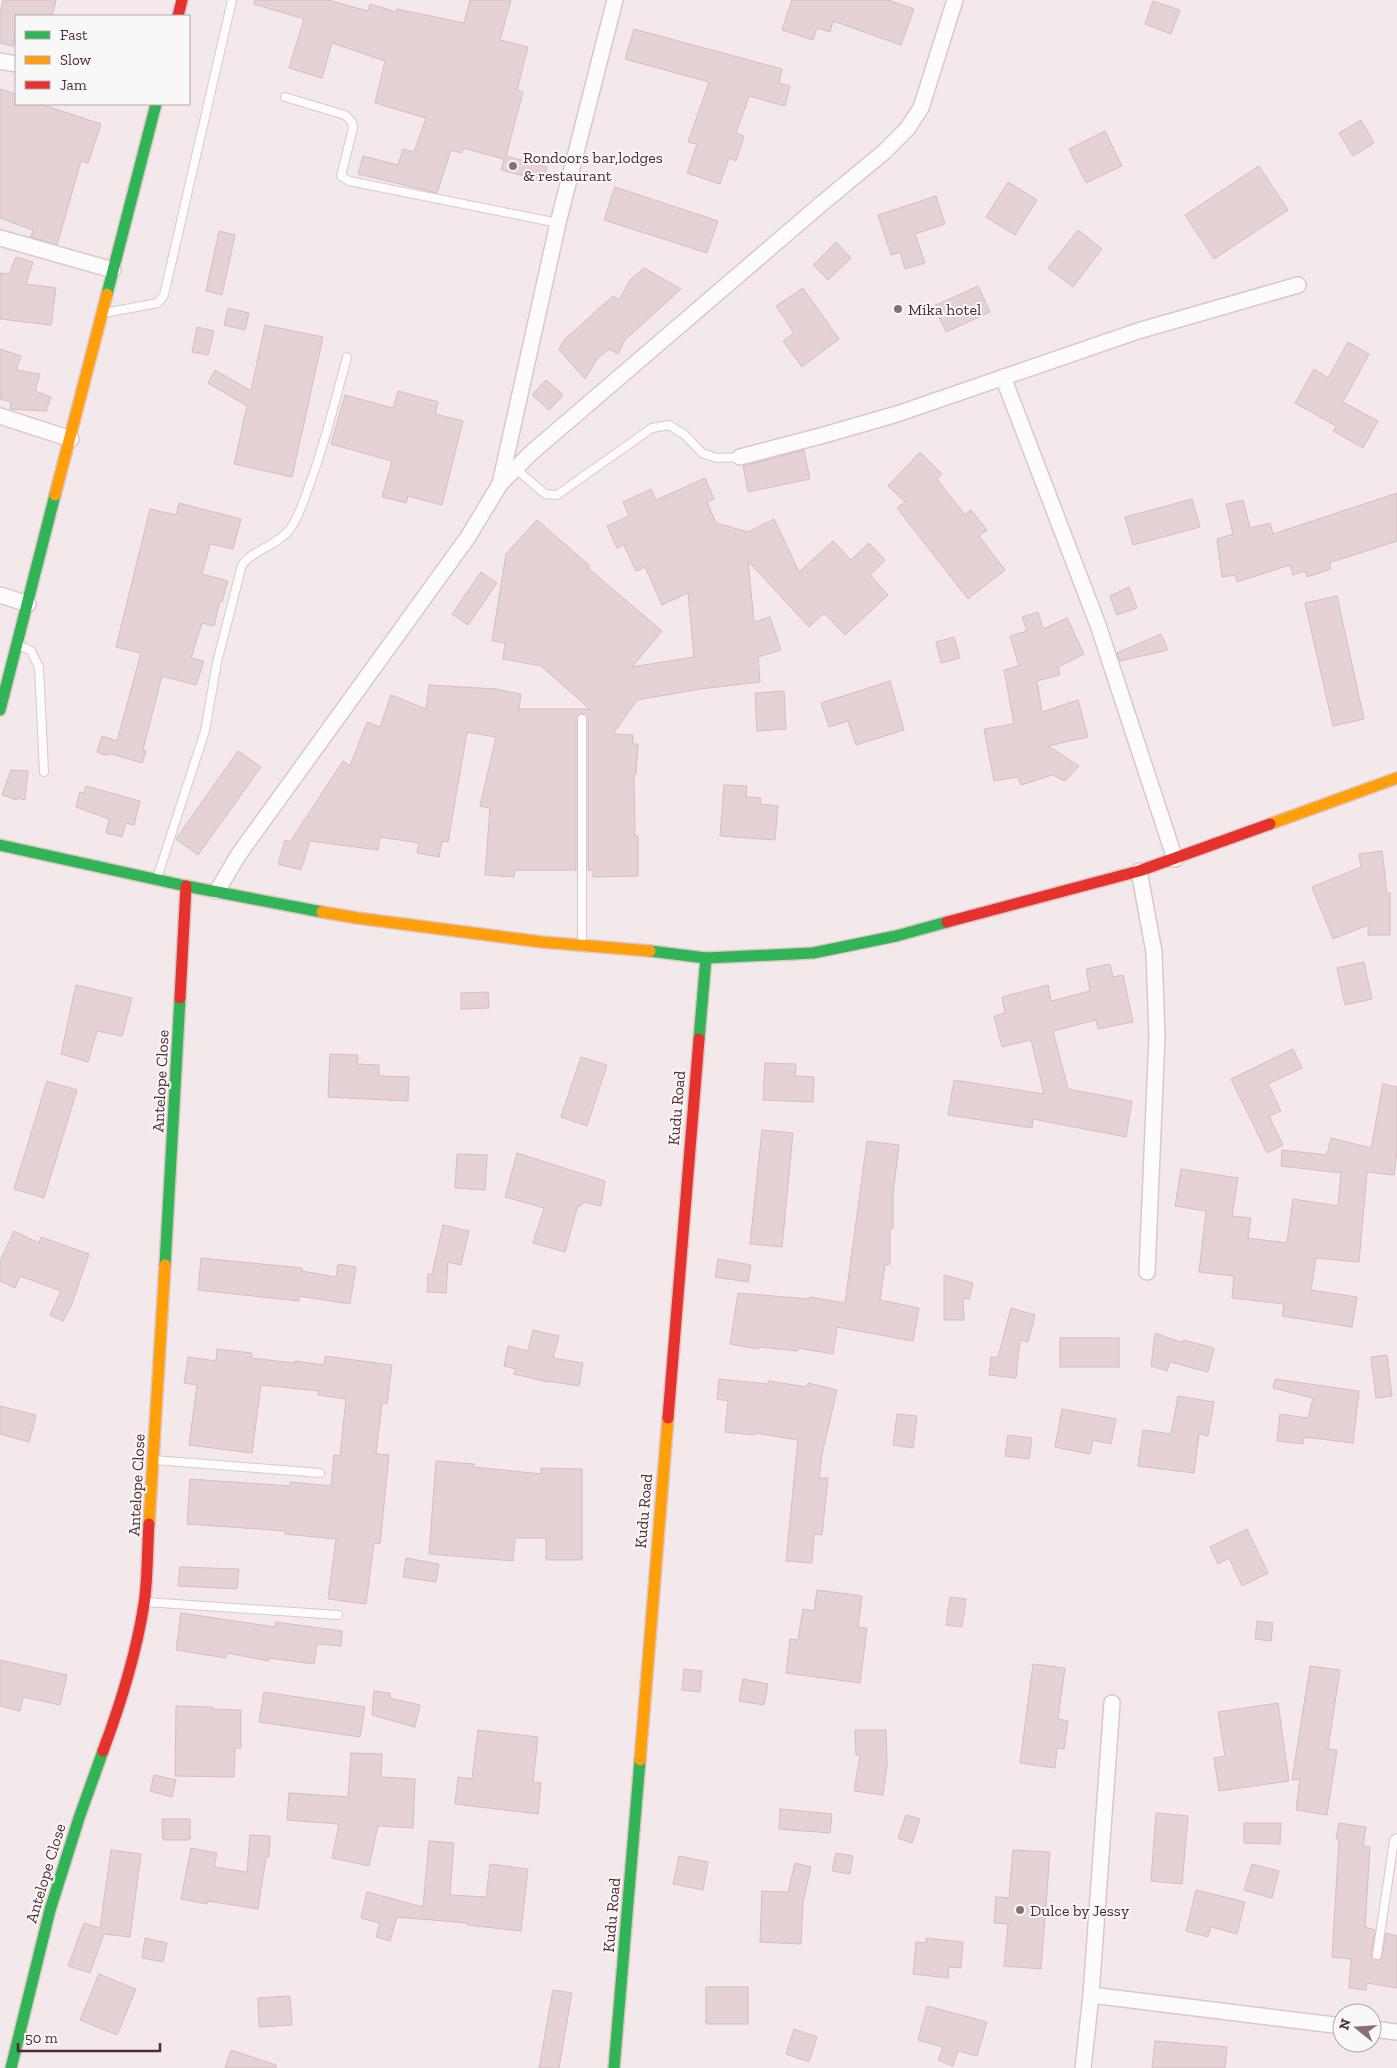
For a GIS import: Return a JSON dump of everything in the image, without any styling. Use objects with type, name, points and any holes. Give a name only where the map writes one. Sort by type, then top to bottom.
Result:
[{"type":"street","points":[[178,15],[182,0]]},
{"type":"street","points":[[500,484],[558,223],[615,0]]},
{"type":"street","points":[[217,891],[239,854],[468,537],[500,484],[531,453],[812,211],[884,152],[907,129],[921,108],[955,0]]},
{"type":"street","points":[[0,60],[15,64]]},
{"type":"street","points":[[0,710],[156,105]]},
{"type":"street","points":[[0,238],[113,270]]},
{"type":"street","points":[[740,456],[824,436],[897,414],[1138,331],[1298,286]]},
{"type":"street","points":[[1003,377],[1098,625],[1175,859]]},
{"type":"street","points":[[0,416],[71,439]]},
{"type":"street","points":[[0,595],[28,604]]},
{"type":"street","points":[[0,845],[186,886],[357,918],[427,928],[582,946],[631,948],[706,958],[813,953],[923,929],[1140,871],[1397,778]]},
{"type":"street","points":[[1140,871],[1154,952],[1157,1036],[1147,1272]]},
{"type":"street","name":"Antelope Close","points":[[11,2068],[50,1910],[120,1706],[133,1660],[144,1602],[175,1111],[186,886]]},
{"type":"street","name":"Kudu Road","points":[[614,2068],[706,958]]},
{"type":"street","points":[[1083,2068],[1091,1995],[1112,1703]]},
{"type":"street","points":[[1091,1995],[1332,2025]]},
{"type":"street","points":[[1382,2030],[1397,2032]]},
{"type":"lane","points":[[102,313],[158,303],[164,295],[232,0]]},
{"type":"lane","points":[[285,97],[345,115],[352,122],[353,128],[341,176],[349,181],[558,223]]},
{"type":"lane","points":[[157,880],[205,731],[217,662],[242,565],[248,557],[277,541],[290,529],[321,454],[347,357]]},
{"type":"lane","points":[[516,469],[545,494],[556,495],[652,428],[669,425],[686,436],[702,453],[717,458],[740,456]]},
{"type":"lane","points":[[17,644],[31,651],[39,667],[44,772]]},
{"type":"lane","points":[[582,719],[582,946]]},
{"type":"lane","points":[[154,1460],[320,1472]]},
{"type":"lane","points":[[144,1602],[338,1615]]},
{"type":"lane","points":[[1377,1955],[1394,1840],[1397,1838]]},
{"type":"building","points":[[3,0],[56,0],[52,15],[15,15],[13,46],[0,43],[0,13]]},
{"type":"building","points":[[255,0],[328,0],[368,11],[370,4],[396,12],[397,9],[464,23],[470,0],[511,0],[500,40],[528,47],[517,90],[523,92],[506,156],[547,167],[543,181],[501,170],[504,159],[463,148],[462,153],[451,150],[437,193],[358,174],[363,156],[398,165],[403,149],[414,152],[426,118],[375,103],[385,61],[332,43],[322,78],[289,68],[304,19],[254,4]]},
{"type":"building","points":[[792,0],[888,0],[914,9],[901,45],[833,21],[830,32],[817,28],[813,40],[782,30]]},
{"type":"building","points":[[1153,1],[1180,10],[1171,34],[1145,24]]},
{"type":"building","points":[[634,29],[782,69],[779,83],[790,86],[785,106],[749,96],[736,133],[744,136],[736,161],[729,158],[720,184],[687,173],[697,144],[688,142],[709,82],[625,59]]},
{"type":"building","points":[[0,89],[15,94],[15,105],[43,105],[101,124],[88,163],[81,161],[57,245],[31,237],[33,230],[0,218]]},
{"type":"building","points":[[1361,120],[1374,143],[1353,156],[1339,133]]},
{"type":"building","points":[[1105,131],[1122,166],[1086,183],[1069,149]]},
{"type":"building","points":[[1259,166],[1288,210],[1214,259],[1185,215]]},
{"type":"building","points":[[1008,182],[1037,200],[1015,235],[986,217]]},
{"type":"building","points":[[615,187],[718,221],[707,253],[604,220]]},
{"type":"building","points":[[936,196],[945,224],[915,234],[925,263],[905,269],[900,252],[891,255],[878,215]]},
{"type":"building","points":[[1078,230],[1102,249],[1073,287],[1048,268]]},
{"type":"building","points":[[219,231],[235,235],[222,295],[206,291]]},
{"type":"building","points":[[836,242],[851,258],[828,280],[813,265]]},
{"type":"building","points":[[16,257],[33,262],[26,284],[56,288],[51,325],[0,319],[0,273],[9,274]]},
{"type":"building","points":[[644,268],[681,289],[625,340],[618,354],[609,349],[597,359],[585,379],[559,350],[564,340],[613,296],[619,300],[630,280]]},
{"type":"building","points":[[978,286],[990,312],[946,332],[934,306]]},
{"type":"building","points":[[803,288],[839,339],[802,367],[783,341],[794,333],[776,306]]},
{"type":"building","points":[[228,308],[249,313],[245,330],[224,325]]},
{"type":"building","points":[[265,325],[323,337],[292,477],[234,464],[247,406],[208,383],[215,370],[251,391]]},
{"type":"building","points":[[197,327],[214,331],[208,355],[192,352]]},
{"type":"building","points":[[1348,342],[1369,354],[1343,402],[1378,421],[1363,448],[1333,431],[1336,426],[1295,403],[1314,369],[1328,378]]},
{"type":"building","points":[[0,349],[21,356],[16,370],[40,374],[35,391],[51,397],[46,411],[10,409],[11,402],[0,399]]},
{"type":"building","points":[[546,380],[563,395],[549,410],[532,395]]},
{"type":"building","points":[[398,391],[438,402],[435,414],[463,421],[442,505],[408,496],[406,503],[382,497],[392,461],[331,444],[345,395],[393,408]]},
{"type":"building","points":[[804,450],[810,479],[748,492],[743,466]]},
{"type":"building","points":[[920,452],[942,474],[937,479],[965,515],[971,510],[987,530],[979,536],[1005,570],[968,599],[897,508],[905,502],[888,486]]},
{"type":"building","points":[[705,478],[714,499],[707,502],[716,523],[748,532],[774,519],[799,572],[833,541],[851,560],[869,543],[885,560],[870,575],[888,595],[845,635],[824,613],[809,627],[748,561],[754,622],[770,617],[781,650],[758,657],[760,682],[700,689],[637,700],[613,734],[633,735],[633,744],[638,744],[636,774],[634,774],[635,836],[638,836],[638,876],[593,877],[593,870],[588,870],[588,719],[582,713],[576,719],[576,870],[515,870],[514,877],[485,875],[490,808],[480,806],[496,737],[467,732],[448,842],[442,841],[439,857],[417,853],[419,843],[380,837],[378,850],[310,841],[301,870],[278,864],[285,840],[290,842],[343,761],[350,766],[367,722],[380,727],[391,695],[426,709],[429,685],[496,689],[521,694],[519,709],[590,709],[541,666],[503,659],[505,643],[492,641],[506,554],[537,520],[590,566],[588,568],[662,631],[632,667],[694,657],[688,593],[662,605],[645,567],[636,571],[624,545],[617,548],[607,526],[629,516],[623,502],[651,489],[656,500]]},
{"type":"building","points":[[1397,493],[1397,541],[1329,563],[1331,569],[1307,577],[1305,571],[1293,575],[1290,565],[1237,582],[1235,575],[1222,577],[1217,539],[1233,534],[1226,504],[1243,500],[1250,528],[1270,523],[1273,534]]},
{"type":"building","points":[[1192,499],[1200,527],[1133,545],[1125,517]]},
{"type":"building","points":[[179,503],[241,519],[233,549],[210,544],[202,574],[228,581],[222,602],[220,601],[214,626],[202,623],[191,658],[204,661],[196,685],[162,676],[143,750],[146,751],[142,763],[112,754],[105,755],[97,752],[102,736],[117,741],[141,653],[116,647],[150,509],[176,515]]},
{"type":"building","points":[[481,572],[497,583],[468,625],[452,614]]},
{"type":"building","points":[[1129,587],[1137,608],[1117,615],[1110,596]]},
{"type":"building","points":[[1337,596],[1364,719],[1333,726],[1305,603]]},
{"type":"building","points":[[1038,612],[1043,629],[1067,618],[1084,654],[1058,667],[1060,675],[1037,681],[1042,712],[1078,700],[1088,737],[1048,746],[1079,766],[1065,781],[1052,775],[1021,785],[1018,777],[994,781],[984,729],[1014,724],[1004,670],[1019,666],[1010,636],[1027,631],[1022,617]]},
{"type":"building","points":[[1161,634],[1168,650],[1120,661],[1117,653]]},
{"type":"building","points":[[954,637],[960,658],[941,663],[936,642]]},
{"type":"building","points":[[890,681],[904,730],[856,745],[848,721],[829,727],[821,703]]},
{"type":"building","points":[[784,691],[786,729],[757,731],[755,693]]},
{"type":"building","points":[[238,751],[261,767],[198,855],[176,839]]},
{"type":"building","points":[[11,770],[28,771],[25,800],[18,798],[17,800],[2,795]]},
{"type":"building","points":[[724,785],[747,786],[746,797],[761,798],[760,804],[778,806],[775,840],[720,836]]},
{"type":"building","points":[[86,786],[140,801],[134,825],[126,823],[122,837],[106,833],[109,819],[76,807],[80,792],[84,793]]},
{"type":"building","points":[[1382,851],[1387,893],[1390,893],[1390,935],[1368,935],[1368,925],[1333,939],[1312,887],[1361,867],[1359,854]]},
{"type":"building","points":[[1364,962],[1372,999],[1345,1005],[1337,968]]},
{"type":"building","points":[[1110,964],[1113,977],[1123,975],[1133,1022],[1098,1029],[1096,1020],[1053,1031],[1068,1089],[1132,1101],[1126,1137],[1033,1119],[1032,1128],[948,1115],[954,1080],[1044,1094],[1031,1040],[1002,1047],[994,1016],[1005,1013],[1002,997],[1048,985],[1051,1001],[1090,991],[1086,969]]},
{"type":"building","points":[[76,985],[132,998],[122,1036],[97,1031],[88,1062],[61,1054]]},
{"type":"building","points":[[488,992],[489,1008],[461,1009],[461,993]]},
{"type":"building","points":[[1293,1049],[1302,1068],[1268,1084],[1281,1111],[1269,1116],[1283,1145],[1267,1153],[1231,1079]]},
{"type":"building","points":[[330,1054],[358,1055],[357,1064],[379,1065],[379,1076],[409,1077],[408,1101],[328,1097]]},
{"type":"building","points":[[581,1057],[607,1065],[587,1126],[561,1117]]},
{"type":"building","points":[[765,1063],[796,1064],[795,1076],[814,1077],[813,1102],[763,1100]]},
{"type":"building","points":[[47,1081],[77,1090],[44,1198],[14,1189]]},
{"type":"building","points":[[1383,1084],[1397,1087],[1397,1151],[1394,1175],[1367,1172],[1359,1262],[1316,1258],[1311,1290],[1357,1297],[1352,1327],[1282,1316],[1284,1304],[1232,1298],[1234,1276],[1199,1272],[1206,1211],[1175,1206],[1181,1169],[1238,1178],[1232,1216],[1251,1218],[1248,1238],[1287,1243],[1293,1199],[1338,1206],[1341,1173],[1281,1166],[1282,1150],[1327,1155],[1331,1138],[1371,1148]]},
{"type":"building","points":[[762,1130],[793,1133],[782,1247],[750,1244]]},
{"type":"building","points":[[867,1141],[899,1145],[893,1194],[893,1228],[890,1228],[890,1264],[885,1265],[880,1300],[919,1308],[913,1341],[837,1327],[833,1354],[798,1348],[798,1351],[759,1347],[758,1349],[730,1344],[738,1293],[809,1299],[810,1297],[845,1303]]},
{"type":"building","points":[[517,1153],[605,1181],[601,1206],[583,1202],[581,1206],[578,1205],[565,1252],[533,1243],[544,1208],[505,1197]]},
{"type":"building","points":[[457,1154],[487,1155],[485,1190],[455,1188]]},
{"type":"building","points":[[443,1225],[469,1231],[461,1265],[448,1262],[446,1293],[427,1292],[428,1274],[432,1274]]},
{"type":"building","points":[[14,1231],[39,1243],[41,1237],[89,1254],[72,1304],[63,1321],[50,1315],[61,1291],[20,1276],[15,1288],[0,1281],[0,1261]]},
{"type":"building","points":[[201,1258],[302,1268],[302,1271],[336,1277],[338,1264],[356,1267],[350,1304],[299,1296],[299,1301],[198,1290]]},
{"type":"building","points":[[718,1259],[751,1265],[748,1282],[715,1277]]},
{"type":"building","points":[[944,1275],[973,1283],[969,1299],[963,1298],[964,1320],[944,1320]]},
{"type":"building","points":[[1011,1308],[1035,1315],[1028,1342],[1020,1340],[1016,1378],[989,1375],[991,1357],[998,1357]]},
{"type":"building","points":[[533,1330],[559,1336],[553,1358],[583,1363],[579,1386],[548,1382],[514,1374],[516,1369],[504,1366],[508,1346],[528,1351]]},
{"type":"building","points":[[1155,1333],[1183,1343],[1183,1340],[1214,1348],[1208,1372],[1170,1362],[1167,1371],[1151,1366]]},
{"type":"building","points":[[1060,1338],[1119,1338],[1119,1367],[1060,1367]]},
{"type":"building","points":[[217,1349],[252,1353],[251,1358],[294,1363],[295,1361],[324,1365],[325,1356],[392,1365],[387,1404],[382,1403],[376,1454],[389,1455],[380,1544],[374,1543],[366,1604],[328,1599],[336,1539],[285,1534],[286,1531],[187,1524],[190,1479],[290,1486],[290,1482],[331,1486],[334,1455],[340,1456],[346,1399],[318,1395],[319,1391],[261,1385],[252,1453],[189,1445],[197,1385],[184,1383],[188,1357],[216,1361]]},
{"type":"building","points":[[1387,1355],[1392,1396],[1376,1398],[1371,1357]]},
{"type":"building","points":[[719,1379],[768,1384],[769,1381],[807,1387],[808,1383],[837,1390],[822,1454],[819,1478],[828,1478],[822,1535],[814,1534],[812,1563],[786,1561],[798,1440],[755,1433],[755,1435],[725,1432],[728,1401],[717,1399]]},
{"type":"building","points":[[1275,1379],[1359,1391],[1353,1443],[1304,1437],[1303,1444],[1277,1441],[1280,1414],[1308,1418],[1313,1398],[1273,1388]]},
{"type":"building","points":[[1178,1396],[1214,1402],[1208,1436],[1199,1434],[1194,1473],[1138,1466],[1143,1430],[1171,1434]]},
{"type":"building","points":[[0,1406],[36,1415],[29,1442],[0,1434]]},
{"type":"building","points":[[1062,1409],[1116,1419],[1111,1444],[1093,1440],[1090,1454],[1055,1447]]},
{"type":"building","points":[[897,1414],[917,1416],[913,1448],[893,1445]]},
{"type":"building","points":[[1008,1435],[1032,1438],[1029,1459],[1005,1456]]},
{"type":"building","points":[[436,1461],[474,1464],[474,1467],[541,1474],[541,1468],[582,1469],[582,1560],[546,1560],[546,1538],[515,1538],[513,1561],[429,1554]]},
{"type":"building","points":[[1247,1529],[1268,1573],[1242,1586],[1229,1558],[1218,1564],[1210,1547]]},
{"type":"building","points":[[406,1558],[439,1564],[436,1582],[403,1577]]},
{"type":"building","points":[[180,1567],[239,1569],[237,1589],[178,1586]]},
{"type":"building","points":[[817,1590],[862,1596],[858,1627],[867,1628],[860,1683],[786,1673],[790,1639],[798,1640],[803,1609],[814,1611]]},
{"type":"building","points":[[950,1597],[966,1599],[962,1627],[946,1625]]},
{"type":"building","points":[[181,1613],[275,1627],[276,1622],[342,1631],[341,1646],[317,1644],[314,1664],[269,1658],[269,1661],[227,1653],[226,1658],[176,1650]]},
{"type":"building","points":[[1257,1621],[1273,1623],[1271,1641],[1255,1639]]},
{"type":"building","points":[[0,1660],[67,1675],[60,1705],[23,1697],[20,1711],[0,1706]]},
{"type":"building","points":[[1033,1664],[1065,1668],[1058,1719],[1068,1721],[1064,1749],[1057,1748],[1055,1768],[1020,1763]]},
{"type":"building","points":[[1310,1666],[1340,1670],[1328,1749],[1337,1750],[1327,1815],[1296,1810],[1300,1779],[1292,1780]]},
{"type":"building","points":[[684,1669],[702,1671],[700,1692],[682,1690]]},
{"type":"building","points":[[743,1679],[768,1684],[764,1705],[739,1701]]},
{"type":"building","points":[[374,1691],[390,1693],[390,1698],[420,1705],[415,1727],[372,1715]]},
{"type":"building","points":[[264,1692],[365,1707],[360,1737],[259,1722]]},
{"type":"building","points":[[1278,1703],[1289,1781],[1219,1791],[1214,1758],[1225,1756],[1218,1712]]},
{"type":"building","points":[[176,1706],[241,1710],[241,1748],[235,1748],[234,1777],[175,1776]]},
{"type":"building","points":[[478,1730],[538,1737],[533,1782],[541,1783],[538,1814],[455,1804],[458,1777],[472,1779]]},
{"type":"building","points":[[855,1730],[886,1730],[887,1765],[883,1795],[854,1791],[860,1755],[856,1755]]},
{"type":"building","points":[[351,1753],[382,1754],[381,1777],[415,1779],[413,1828],[378,1826],[369,1866],[332,1858],[339,1824],[287,1820],[289,1793],[348,1797]]},
{"type":"building","points":[[154,1775],[176,1780],[172,1797],[150,1791]]},
{"type":"building","points":[[780,1809],[832,1814],[830,1833],[779,1829]]},
{"type":"building","points":[[1156,1813],[1188,1816],[1182,1884],[1151,1881]]},
{"type":"building","points":[[906,1815],[920,1819],[912,1843],[898,1838]]},
{"type":"building","points":[[162,1819],[190,1819],[190,1840],[163,1840]]},
{"type":"building","points":[[1244,1823],[1281,1823],[1280,1844],[1244,1843]]},
{"type":"building","points":[[1339,1823],[1366,1827],[1363,1846],[1370,1847],[1365,1927],[1375,1930],[1371,1955],[1376,1960],[1380,1960],[1382,1956],[1386,1933],[1397,1936],[1397,1988],[1367,1983],[1366,1990],[1349,1988],[1351,1959],[1332,1957],[1339,1839],[1336,1839]]},
{"type":"building","points":[[250,1835],[270,1836],[269,1857],[266,1857],[258,1909],[208,1901],[207,1904],[181,1899],[191,1848],[217,1853],[214,1867],[247,1872]]},
{"type":"building","points":[[429,1841],[454,1843],[450,1895],[486,1897],[490,1864],[528,1869],[521,1931],[467,1925],[467,1923],[397,1917],[390,1941],[376,1937],[380,1923],[361,1918],[367,1892],[423,1907]]},
{"type":"building","points":[[111,1850],[141,1854],[130,1937],[104,1934],[90,1973],[68,1966],[84,1923],[100,1928]]},
{"type":"building","name":"Dulce by Jessy","points":[[1013,1850],[1050,1852],[1041,1969],[1004,1966],[1008,1924],[994,1923],[996,1897],[1009,1898]]},
{"type":"building","points":[[836,1853],[853,1856],[850,1874],[832,1871]]},
{"type":"building","points":[[679,1856],[708,1862],[703,1890],[673,1884]]},
{"type":"building","points":[[795,1863],[811,1867],[803,1902],[801,1944],[760,1942],[762,1891],[788,1892]]},
{"type":"building","points":[[1252,1864],[1279,1871],[1272,1898],[1244,1890]]},
{"type":"building","points":[[1196,1890],[1245,1902],[1237,1934],[1211,1927],[1208,1937],[1186,1931]]},
{"type":"building","points":[[145,1938],[167,1943],[163,1962],[142,1958]]},
{"type":"building","points":[[926,1938],[963,1942],[961,1968],[949,1967],[948,1978],[913,1974],[916,1942],[926,1943]]},
{"type":"building","points":[[99,1974],[136,1989],[117,2035],[80,2020]]},
{"type":"building","points":[[706,1987],[748,1987],[748,2024],[706,2024]]},
{"type":"building","points":[[553,1990],[572,1993],[559,2068],[539,2068]]},
{"type":"building","points":[[290,1996],[292,2025],[259,2027],[258,1998]]},
{"type":"building","points":[[927,2006],[987,2022],[977,2056],[958,2051],[953,2066],[938,2060],[943,2047],[918,2040]]},
{"type":"building","points":[[794,2029],[817,2037],[809,2062],[786,2054]]},
{"type":"building","points":[[1155,2041],[1227,2047],[1225,2068],[1152,2068]]},
{"type":"building","points":[[231,2050],[276,2065],[276,2068],[225,2068]]},
{"type":"traffic: fast","points":[[107,294],[156,105]]},
{"type":"traffic: fast","points":[[0,710],[55,495]]},
{"type":"traffic: fast","points":[[0,845],[186,886],[322,912]]},
{"type":"traffic: fast","points":[[650,951],[706,958],[813,953],[896,936],[947,922]]},
{"type":"traffic: fast","points":[[699,1039],[706,958]]},
{"type":"traffic: fast","points":[[165,1265],[180,998]]},
{"type":"traffic: fast","points":[[11,2068],[50,1910],[79,1818],[103,1751]]},
{"type":"traffic: fast","points":[[614,2068],[640,1760]]},
{"type":"traffic: slow","points":[[55,495],[107,294]]},
{"type":"traffic: slow","points":[[1270,824],[1397,778]]},
{"type":"traffic: slow","points":[[322,912],[542,942],[650,951]]},
{"type":"traffic: slow","points":[[149,1524],[165,1265]]},
{"type":"traffic: slow","points":[[640,1760],[668,1418]]},
{"type":"traffic: jam","points":[[178,15],[182,0]]},
{"type":"traffic: jam","points":[[947,922],[1139,871],[1270,824]]},
{"type":"traffic: jam","points":[[180,998],[186,886]]},
{"type":"traffic: jam","points":[[668,1418],[699,1039]]},
{"type":"traffic: jam","points":[[103,1751],[127,1679],[141,1623],[146,1584],[149,1524]]},
{"type":"place","name":"Rondoors bar,lodges & restaurant","points":[[513,166]]},
{"type":"place","name":"Mika hotel","points":[[898,309]]},
{"type":"place","name":"Dulce by Jessy","points":[[1020,1910]]}]
